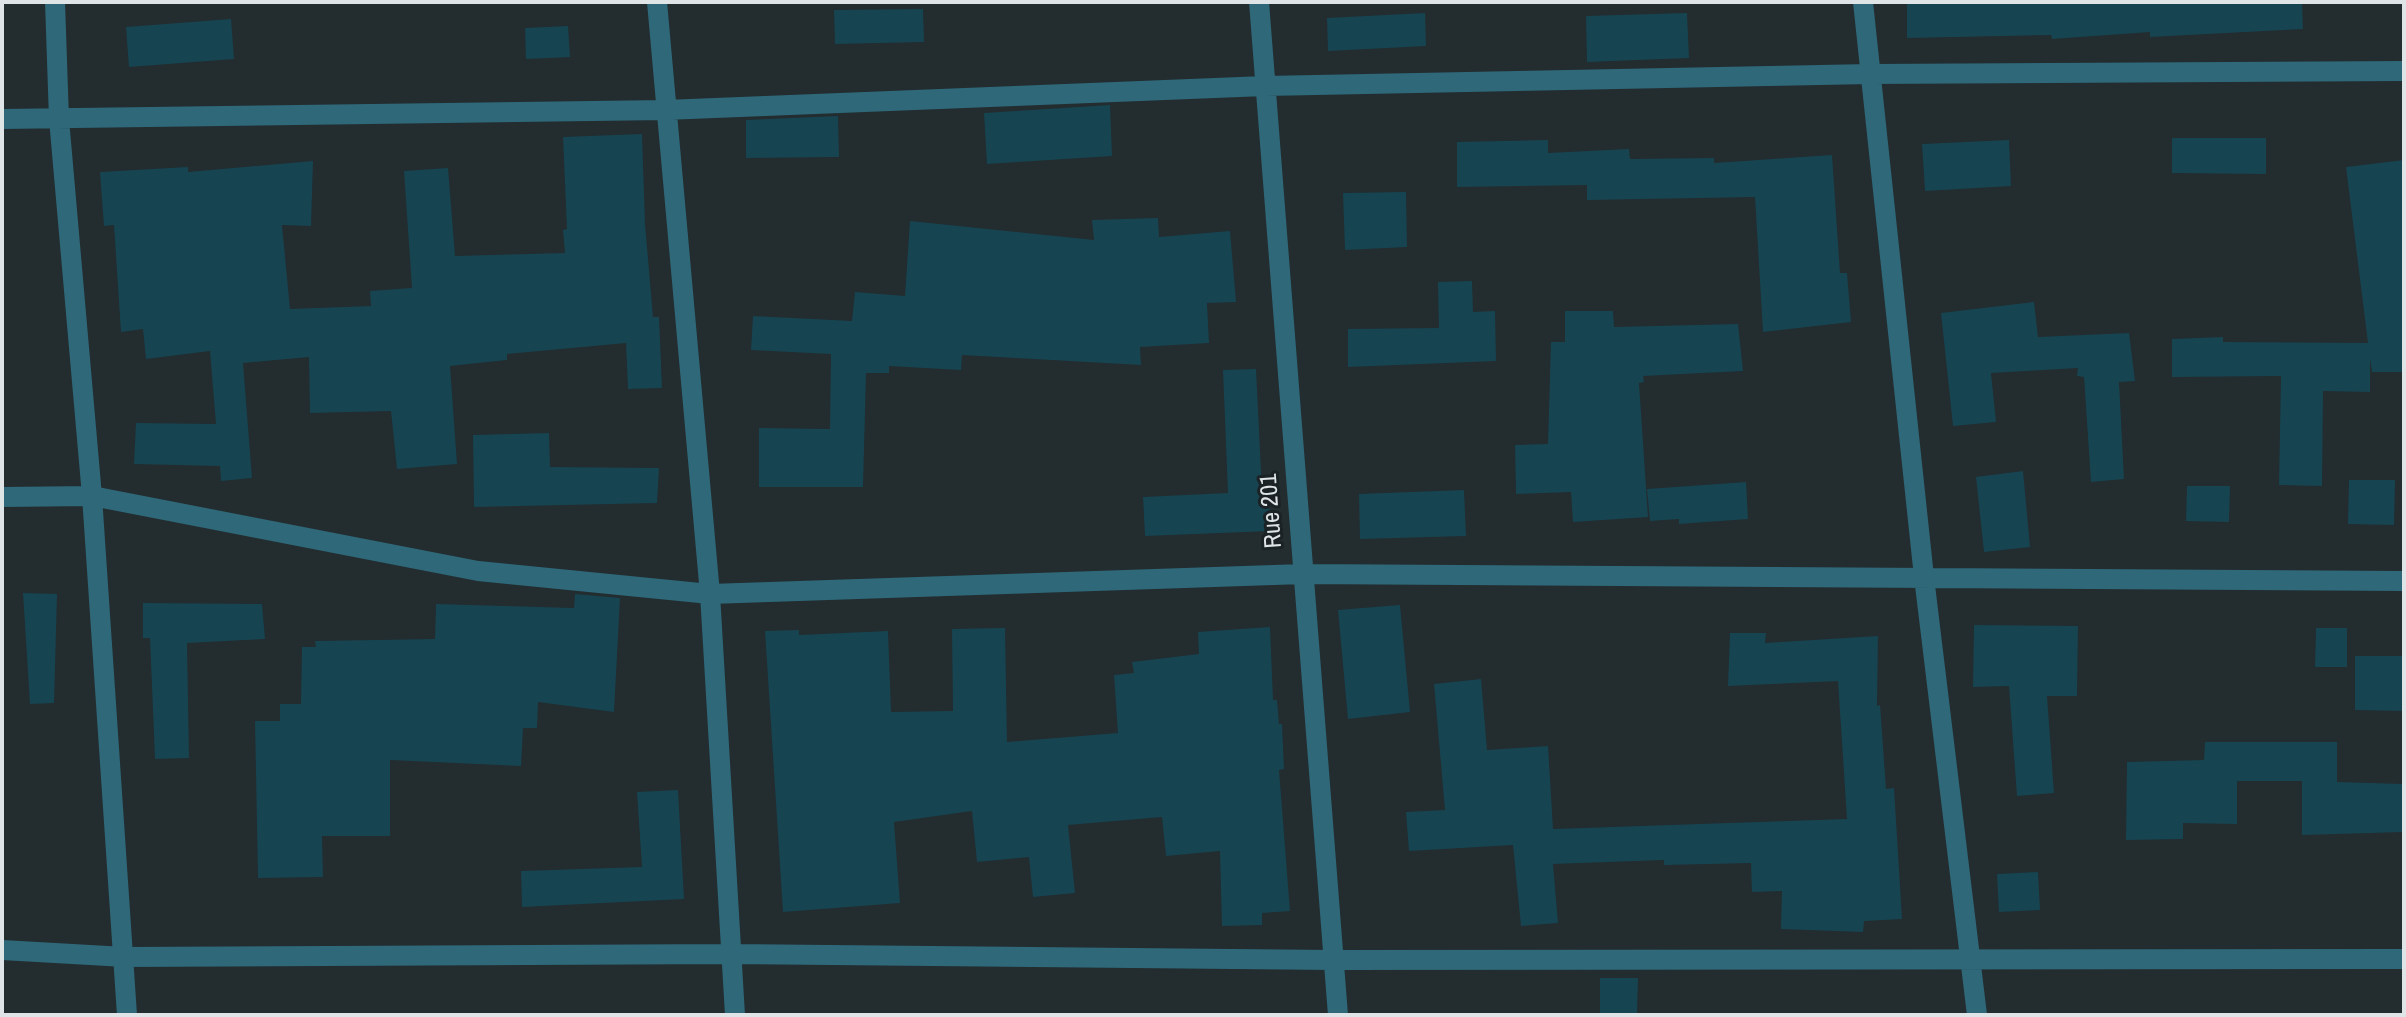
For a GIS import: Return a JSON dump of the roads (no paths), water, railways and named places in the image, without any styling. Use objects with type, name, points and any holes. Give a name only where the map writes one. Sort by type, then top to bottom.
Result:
[{"type":"street","points":[[55,2],[59,119],[92,496],[127,1015]]},
{"type":"street","points":[[657,2],[710,594],[735,1015]]},
{"type":"street","name":"Rue 201","points":[[1259,2],[1338,1015]]},
{"type":"street","points":[[1863,2],[1924,577],[1977,1015]]},
{"type":"street","points":[[2,119],[665,110],[1265,86],[1870,74],[2404,71]]},
{"type":"street","points":[[2,497],[92,496],[478,571],[710,594],[1303,574],[2404,581]]},
{"type":"street","points":[[2,950],[125,957],[731,954],[1333,960],[2404,959]]}]
